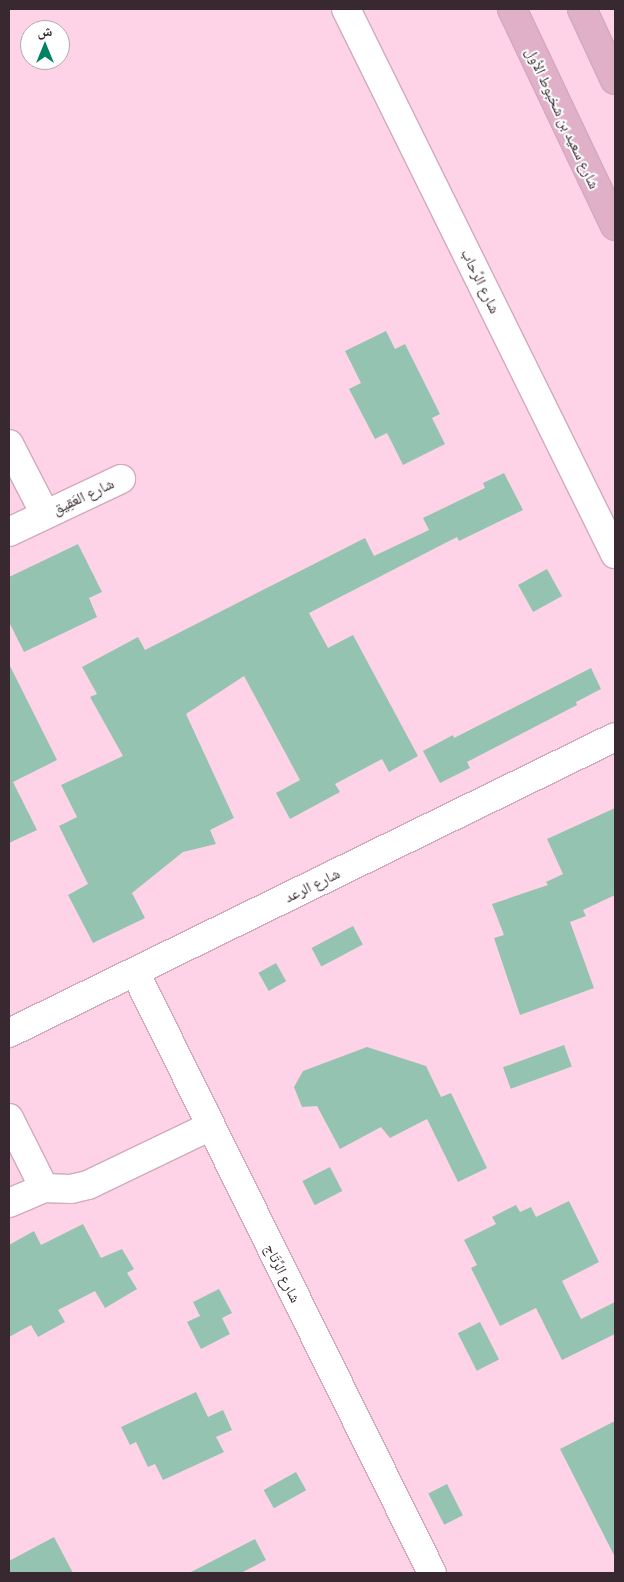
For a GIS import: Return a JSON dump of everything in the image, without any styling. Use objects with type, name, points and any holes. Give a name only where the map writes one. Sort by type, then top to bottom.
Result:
[{"type":"main road","name":"شارع سعيد بن شخبوط الأول","points":[[512,9],[615,226]]},
{"type":"main road","points":[[582,9],[615,80]]},
{"type":"street","name":"شارع الرِّحاب","points":[[346,9],[615,554]]},
{"type":"street","name":"شارع العَقِيق","points":[[9,444],[45,514]]},
{"type":"street","name":"شارع العَقِيق","points":[[9,532],[121,479]]},
{"type":"street","name":"شارع الرعد","points":[[9,1033],[615,737]]},
{"type":"street","name":"شارع الرِّتَاج","points":[[135,972],[432,1573]]},
{"type":"street","points":[[9,1118],[44,1188]]},
{"type":"street","points":[[9,1203],[44,1188],[71,1189],[88,1185],[211,1126]]},
{"type":"building","points":[[386,331],[395,349],[405,344],[440,414],[432,418],[445,444],[403,465],[387,433],[375,439],[349,389],[361,383],[345,351]]},
{"type":"building","points":[[504,473],[523,510],[459,541],[457,537],[309,613],[328,648],[353,635],[418,756],[389,772],[382,759],[335,784],[340,792],[290,819],[276,793],[300,780],[244,676],[186,714],[234,818],[210,830],[216,844],[183,852],[132,893],[145,918],[93,943],[68,895],[88,884],[59,826],[77,817],[61,785],[123,756],[90,697],[97,694],[82,667],[138,637],[145,650],[365,538],[374,556],[429,530],[423,518],[485,488],[483,483]]},
{"type":"building","points":[[78,544],[102,592],[89,598],[97,617],[24,652],[9,622],[9,577]]},
{"type":"building","points":[[547,569],[562,596],[533,612],[518,585]]},
{"type":"building","points":[[9,664],[57,760],[13,782],[37,830],[9,843]]},
{"type":"building","points":[[591,668],[601,689],[576,702],[577,705],[467,762],[470,768],[440,783],[423,751],[453,735],[454,738]]},
{"type":"building","points":[[615,808],[615,895],[583,910],[586,916],[570,922],[594,988],[520,1015],[494,938],[504,935],[492,904],[548,885],[546,882],[563,874],[547,839]]},
{"type":"building","points":[[353,926],[363,945],[321,967],[312,948]]},
{"type":"building","points":[[276,963],[286,981],[269,991],[259,973]]},
{"type":"building","points":[[564,1045],[572,1067],[511,1089],[503,1067]]},
{"type":"building","points":[[367,1047],[426,1066],[441,1097],[451,1093],[487,1168],[458,1182],[427,1119],[390,1138],[381,1127],[340,1149],[317,1106],[302,1107],[294,1087],[303,1071]]},
{"type":"building","points":[[330,1167],[342,1191],[315,1205],[302,1181]]},
{"type":"building","points":[[569,1201],[599,1262],[562,1281],[581,1319],[615,1302],[615,1334],[562,1360],[536,1308],[500,1326],[471,1268],[477,1265],[464,1240],[496,1224],[492,1217],[516,1205],[520,1212],[531,1207],[536,1217]]},
{"type":"building","points":[[83,1224],[101,1258],[122,1249],[134,1269],[127,1273],[137,1289],[105,1308],[95,1291],[58,1310],[65,1322],[38,1337],[31,1325],[9,1337],[9,1245],[34,1231],[41,1245]]},
{"type":"building","points":[[219,1289],[232,1313],[222,1318],[230,1334],[201,1349],[187,1322],[200,1316],[193,1302]]},
{"type":"building","points":[[480,1322],[499,1359],[477,1371],[458,1333]]},
{"type":"building","points":[[196,1392],[208,1417],[223,1410],[232,1430],[216,1437],[224,1452],[163,1480],[155,1464],[148,1467],[136,1442],[130,1445],[121,1427]]},
{"type":"building","points":[[615,1421],[615,1557],[560,1449]]},
{"type":"building","points":[[296,1472],[306,1490],[274,1508],[264,1490]]},
{"type":"building","points":[[447,1484],[463,1515],[444,1525],[428,1494]]},
{"type":"building","points":[[54,1537],[73,1573],[9,1573],[9,1561]]},
{"type":"building","points":[[255,1539],[266,1560],[241,1573],[189,1573]]}]
